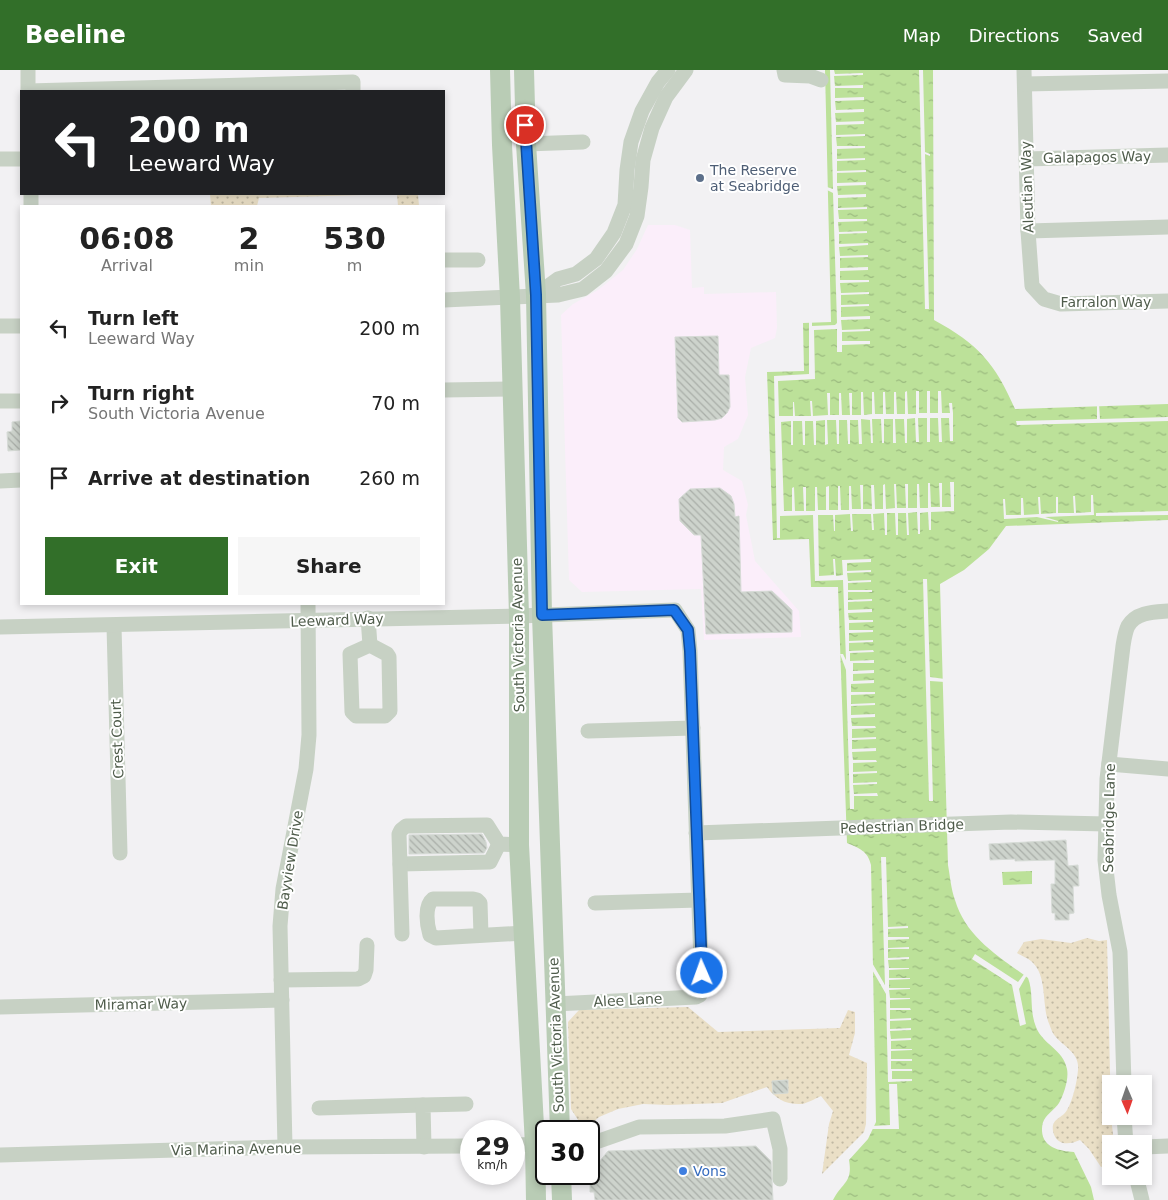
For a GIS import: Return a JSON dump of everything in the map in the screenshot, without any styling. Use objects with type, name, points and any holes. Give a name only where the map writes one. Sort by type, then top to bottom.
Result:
[{"type":"main road","name":"South Victoria Avenue","points":[[500,70],[510,298],[519,616],[519,845],[538,1120]]},
{"type":"main road","name":"South Victoria Avenue","points":[[524,70],[526,144],[536,295],[542,615],[560,1120]]},
{"type":"main road","name":"South Victoria Avenue","points":[[536,1200],[537,1185]]},
{"type":"main road","points":[[561,1185],[562,1200]]},
{"type":"street","points":[[28,70],[28,90]]},
{"type":"street","points":[[536,295],[558,279],[576,274],[596,259],[614,232],[625,205],[631,142],[642,111],[658,82],[668,70]]},
{"type":"street","points":[[445,300],[558,295],[583,289],[606,271],[626,244],[637,216],[643,160],[652,128],[666,97],[686,70]]},
{"type":"street","points":[[784,70],[785,75],[810,76],[821,80]]},
{"type":"street","points":[[1024,77],[1168,81]]},
{"type":"street","name":"Aleutian Way","points":[[1024,77],[1028,231],[1032,286],[1044,299]]},
{"type":"street","points":[[101,90],[319,87],[353,82],[353,90]]},
{"type":"street","points":[[526,144],[582,142]]},
{"type":"street","name":"Galapagos Way","points":[[1026,159],[1168,155]]},
{"type":"street","points":[[0,159],[20,159]]},
{"type":"street","points":[[1028,231],[1168,227]]},
{"type":"street","points":[[445,260],[478,260]]},
{"type":"street","name":"Farralon Way","points":[[1044,299],[1060,304],[1168,301]]},
{"type":"street","points":[[0,326],[20,326]]},
{"type":"street","points":[[445,390],[513,389]]},
{"type":"street","points":[[0,401],[20,401]]},
{"type":"street","points":[[0,481],[20,480]]},
{"type":"street","name":"Bayview Drive","points":[[285,1147],[280,926],[283,889],[306,770],[309,735],[308,605]]},
{"type":"street","name":"Leeward Way","points":[[0,627],[519,616],[674,610],[688,630],[693,728]]},
{"type":"street","name":"Seabridge Lane","points":[[1124,1075],[1120,952],[1109,895],[1105,860],[1107,779],[1123,646],[1128,626],[1137,617],[1153,612],[1168,611]]},
{"type":"street","points":[[368,618],[370,644]]},
{"type":"street","name":"Crest Court","points":[[114,626],[120,853]]},
{"type":"street","points":[[370,644],[389,657],[390,711],[385,716],[356,716],[352,712],[350,654],[370,644]]},
{"type":"street","points":[[588,731],[693,728],[699,900],[596,903]]},
{"type":"street","points":[[1109,764],[1168,769]]},
{"type":"street","name":"Pedestrian Bridge","points":[[696,833],[1011,822],[1107,824]]},
{"type":"street","points":[[402,934],[399,834],[401,830],[406,826],[487,825],[499,844]]},
{"type":"street","points":[[499,844],[519,845]]},
{"type":"street","points":[[400,864],[490,862],[499,844]]},
{"type":"street","name":"Alee Lane","points":[[555,1004],[696,997],[700,995],[702,991],[699,900]]},
{"type":"street","points":[[481,935],[524,933]]},
{"type":"street","points":[[281,980],[358,979],[364,976],[366,970],[367,945]]},
{"type":"street","name":"Miramar Way","points":[[0,1007],[282,1000]]},
{"type":"street","points":[[319,1108],[466,1104]]},
{"type":"street","points":[[423,1105],[424,1147]]},
{"type":"street","points":[[600,1141],[639,1127],[724,1126],[773,1118],[780,1149],[780,1179]]},
{"type":"street","name":"Via Marina Avenue","points":[[0,1155],[285,1147],[460,1146]]},
{"type":"street","points":[[1152,1147],[1168,1146]]},
{"type":"street","points":[[1138,1185],[1142,1200]]},
{"type":"shaded area","points":[[210,195],[362,195],[259,198],[257,205],[211,205]]},
{"type":"shaded area","points":[[397,195],[418,195],[419,205],[398,205]]},
{"type":"shaded area","points":[[648,225],[675,225],[690,230],[692,288],[704,287],[704,294],[776,292],[777,328],[775,338],[751,348],[745,377],[748,415],[738,439],[724,447],[723,470],[742,481],[748,505],[746,515],[755,561],[799,611],[801,637],[704,640],[701,589],[582,592],[569,580],[561,315],[573,304],[598,290],[623,270],[637,249]]},
{"type":"shaded area","points":[[1087,938],[1099,941],[1107,940],[1110,1075],[1102,1075],[1102,1125],[1112,1125],[1113,1135],[1102,1135],[1101,1167],[1089,1149],[1080,1140],[1072,1143],[1060,1142],[1053,1131],[1055,1121],[1065,1113],[1073,1096],[1077,1080],[1077,1059],[1051,1030],[1047,1018],[1043,985],[1038,969],[1030,960],[1017,953],[1024,942],[1041,939],[1071,943]]},
{"type":"shaded area","points":[[688,1007],[718,1032],[840,1028],[848,1010],[855,1012],[855,1033],[849,1055],[867,1063],[866,1124],[864,1132],[822,1174],[829,1124],[833,1111],[821,1096],[804,1103],[791,1103],[778,1098],[767,1087],[722,1103],[643,1104],[618,1109],[596,1120],[578,1120],[571,1109],[568,1022],[579,1010]]},
{"type":"water","points":[[825,70],[933,70],[934,320],[962,338],[984,356],[1000,379],[1015,409],[1168,404],[1168,520],[1006,526],[989,549],[964,570],[940,584],[948,865],[952,891],[960,913],[975,935],[984,945],[1028,978],[1036,1027],[1043,1038],[1065,1062],[1067,1069],[1066,1086],[1061,1099],[1043,1121],[1043,1137],[1053,1148],[1074,1152],[1091,1187],[1094,1200],[833,1200],[848,1178],[849,1160],[868,1139],[876,1122],[871,865],[865,853],[847,843],[838,587],[811,587],[809,539],[773,540],[767,372],[804,371],[803,323],[831,322]]},
{"type":"water","points":[[1032,871],[1032,884],[1003,885],[1002,872]]},
{"type":"pier","points":[[830,70],[834,70],[835,74],[863,73],[863,75],[834,76],[835,86],[863,85],[863,88],[835,88],[835,98],[864,97],[864,100],[835,101],[836,110],[864,109],[864,112],[835,113],[836,122],[864,121],[864,124],[836,125],[836,135],[865,134],[865,136],[836,137],[837,146],[865,146],[865,148],[837,149],[837,159],[865,158],[865,160],[837,161],[837,171],[866,170],[866,172],[837,173],[837,183],[866,182],[866,185],[837,186],[838,195],[866,194],[866,197],[838,198],[838,208],[867,207],[867,209],[838,210],[839,219],[867,219],[867,221],[838,222],[839,232],[867,231],[867,233],[839,234],[839,244],[868,243],[868,245],[839,247],[840,256],[868,255],[868,257],[840,258],[840,268],[868,267],[868,270],[840,271],[840,280],[869,280],[869,282],[840,283],[841,293],[869,292],[869,294],[841,295],[841,305],[869,304],[869,306],[841,307],[841,317],[870,316],[870,319],[841,320],[842,330],[870,329],[870,331],[842,332],[842,341],[870,341],[870,344],[842,345],[842,352],[837,352],[837,329],[814,330],[815,379],[778,381],[779,416],[793,416],[794,402],[795,416],[811,416],[810,401],[812,401],[813,416],[828,415],[827,393],[830,393],[830,415],[839,415],[839,393],[841,393],[842,415],[850,415],[849,393],[852,393],[852,415],[861,415],[861,392],[863,392],[864,415],[872,414],[872,392],[874,392],[875,414],[883,414],[883,392],[885,392],[886,414],[894,414],[894,392],[896,392],[897,414],[905,414],[905,392],[907,391],[908,414],[916,414],[916,391],[919,391],[919,413],[927,413],[927,391],[930,391],[930,413],[938,413],[938,391],[941,391],[942,413],[950,413],[949,403],[952,403],[953,413],[953,441],[950,441],[949,418],[941,418],[942,442],[939,442],[938,418],[930,418],[930,442],[927,442],[927,418],[918,418],[919,442],[916,442],[915,418],[907,419],[907,443],[905,443],[904,419],[895,419],[896,443],[893,443],[893,419],[884,419],[884,443],[882,443],[881,419],[872,419],[873,443],[871,443],[870,420],[861,419],[862,444],[859,444],[858,420],[850,420],[850,444],[848,444],[847,420],[839,420],[839,444],[837,444],[836,420],[827,420],[828,444],[825,445],[825,420],[816,421],[816,445],[814,445],[813,421],[805,421],[805,445],[803,445],[802,421],[793,421],[793,445],[791,445],[791,421],[781,422],[784,511],[792,511],[792,488],[794,487],[795,511],[804,511],[803,487],[806,487],[806,511],[815,511],[815,487],[817,487],[818,510],[826,510],[826,487],[829,486],[829,510],[838,510],[838,486],[840,486],[841,510],[849,510],[849,486],[851,486],[852,509],[861,509],[860,485],[863,485],[863,509],[872,509],[871,485],[874,485],[875,509],[883,509],[883,485],[885,484],[886,509],[895,508],[894,484],[896,484],[897,508],[906,508],[905,484],[908,484],[908,508],[917,508],[917,484],[919,484],[920,508],[928,508],[928,483],[930,483],[931,507],[940,507],[939,483],[942,483],[942,507],[951,507],[950,482],[954,482],[954,511],[931,512],[931,530],[929,530],[928,512],[920,513],[920,534],[918,534],[917,512],[908,513],[909,535],[907,535],[906,513],[898,513],[898,535],[896,535],[895,513],[887,513],[887,535],[885,535],[884,513],[873,514],[874,530],[872,530],[871,514],[852,514],[853,531],[851,531],[850,514],[835,515],[835,531],[833,515],[818,515],[819,576],[834,575],[833,559],[835,559],[836,576],[843,575],[842,560],[871,559],[871,562],[847,563],[847,571],[871,570],[871,572],[847,573],[848,581],[871,580],[871,582],[848,583],[848,590],[872,590],[872,592],[848,592],[848,600],[872,599],[872,601],[848,602],[848,610],[872,609],[872,612],[848,613],[849,620],[873,620],[873,622],[849,623],[849,630],[873,630],[873,632],[849,633],[849,641],[873,640],[873,642],[849,643],[849,651],[873,650],[874,652],[850,653],[850,661],[874,660],[874,663],[853,663],[853,671],[874,670],[874,673],[853,674],[853,681],[874,680],[874,683],[851,684],[851,692],[875,692],[875,694],[851,695],[851,704],[875,703],[875,705],[851,706],[851,715],[875,714],[875,717],[851,718],[852,726],[875,726],[876,728],[852,729],[852,738],[876,737],[876,739],[852,740],[852,749],[876,748],[876,751],[852,752],[853,760],[876,760],[877,762],[853,763],[853,772],[877,771],[877,773],[853,774],[853,783],[877,782],[877,784],[853,785],[854,794],[877,793],[878,796],[854,796],[854,809],[850,809],[846,670],[840,654],[843,654],[846,660],[843,580],[815,581],[813,515],[780,516],[780,538],[777,538],[774,376],[809,374],[809,322],[812,322],[812,326],[835,325],[837,323],[833,193],[827,190],[827,187],[833,189]]},
{"type":"pier","points":[[919,70],[923,70],[925,152],[930,154],[930,156],[925,154],[929,309],[925,309]]},
{"type":"pier","points":[[1097,404],[1099,404],[1100,419],[1168,417],[1168,421],[1017,425],[1016,421],[1097,419]]},
{"type":"pier","points":[[1091,495],[1093,495],[1094,515],[1045,517],[1058,522],[1037,517],[1004,519],[1003,499],[1005,499],[1006,515],[1021,515],[1021,498],[1023,498],[1024,515],[1039,514],[1038,497],[1040,497],[1041,514],[1056,513],[1056,497],[1058,497],[1058,513],[1074,513],[1073,496],[1075,496],[1076,513],[1091,512]]},
{"type":"pier","points":[[1168,511],[1168,515],[1096,516],[1096,513]]},
{"type":"pier","points":[[923,579],[927,579],[930,677],[945,679],[945,682],[930,681],[933,801],[929,801]]},
{"type":"pier","points":[[881,857],[886,857],[888,927],[908,926],[908,928],[888,929],[888,937],[909,937],[909,939],[888,940],[888,948],[909,947],[909,949],[888,949],[888,958],[909,957],[909,959],[888,960],[889,968],[909,968],[889,970],[889,978],[910,978],[889,980],[889,988],[910,988],[889,990],[890,998],[910,998],[890,1000],[890,1008],[910,1008],[911,1010],[890,1010],[890,1019],[911,1018],[911,1020],[890,1021],[890,1029],[911,1028],[911,1030],[890,1031],[891,1039],[911,1038],[911,1040],[891,1041],[891,1049],[912,1049],[891,1051],[891,1059],[912,1059],[912,1061],[891,1061],[891,1069],[912,1069],[912,1071],[892,1071],[892,1079],[912,1079],[912,1081],[888,1082],[886,994],[871,968],[871,961],[885,985]]},
{"type":"pier","points":[[975,954],[1018,982],[1025,973],[1027,975],[1019,989],[1026,1024],[1020,1026],[1012,985],[972,959]]},
{"type":"pier","points":[[889,1084],[897,1084],[899,1129],[871,1129],[872,1126],[890,1125]]},
{"type":"building","points":[[718,336],[719,375],[729,375],[730,407],[722,418],[682,422],[678,418],[675,337]]},
{"type":"building","points":[[20,421],[20,450],[8,451],[7,432],[12,431],[12,422]]},
{"type":"building","points":[[720,488],[731,496],[735,517],[739,516],[741,592],[772,591],[792,610],[792,632],[706,634],[701,535],[694,535],[680,521],[679,499],[690,489]]},
{"type":"building","points":[[482,834],[487,848],[484,853],[409,854],[409,835]]},
{"type":"building","points":[[1066,840],[1068,866],[1078,865],[1079,886],[1073,886],[1074,913],[1069,914],[1069,920],[1055,920],[1055,913],[1052,913],[1051,884],[1055,884],[1055,860],[990,860],[989,844]]},
{"type":"building","points":[[788,1080],[788,1093],[773,1094],[772,1081]]},
{"type":"building","name":"Vons","points":[[756,1146],[771,1161],[773,1200],[595,1200],[594,1192],[590,1192],[590,1185],[600,1185],[600,1161],[608,1151]]},
{"type":"place","name":"The Reserve at Seabridge","points":[[700,178]]},
{"type":"place","name":"Vons","points":[[683,1171]]},
{"type":"route","points":[[525,125],[536,295],[542,615],[674,610],[688,630],[702,973]]}]
